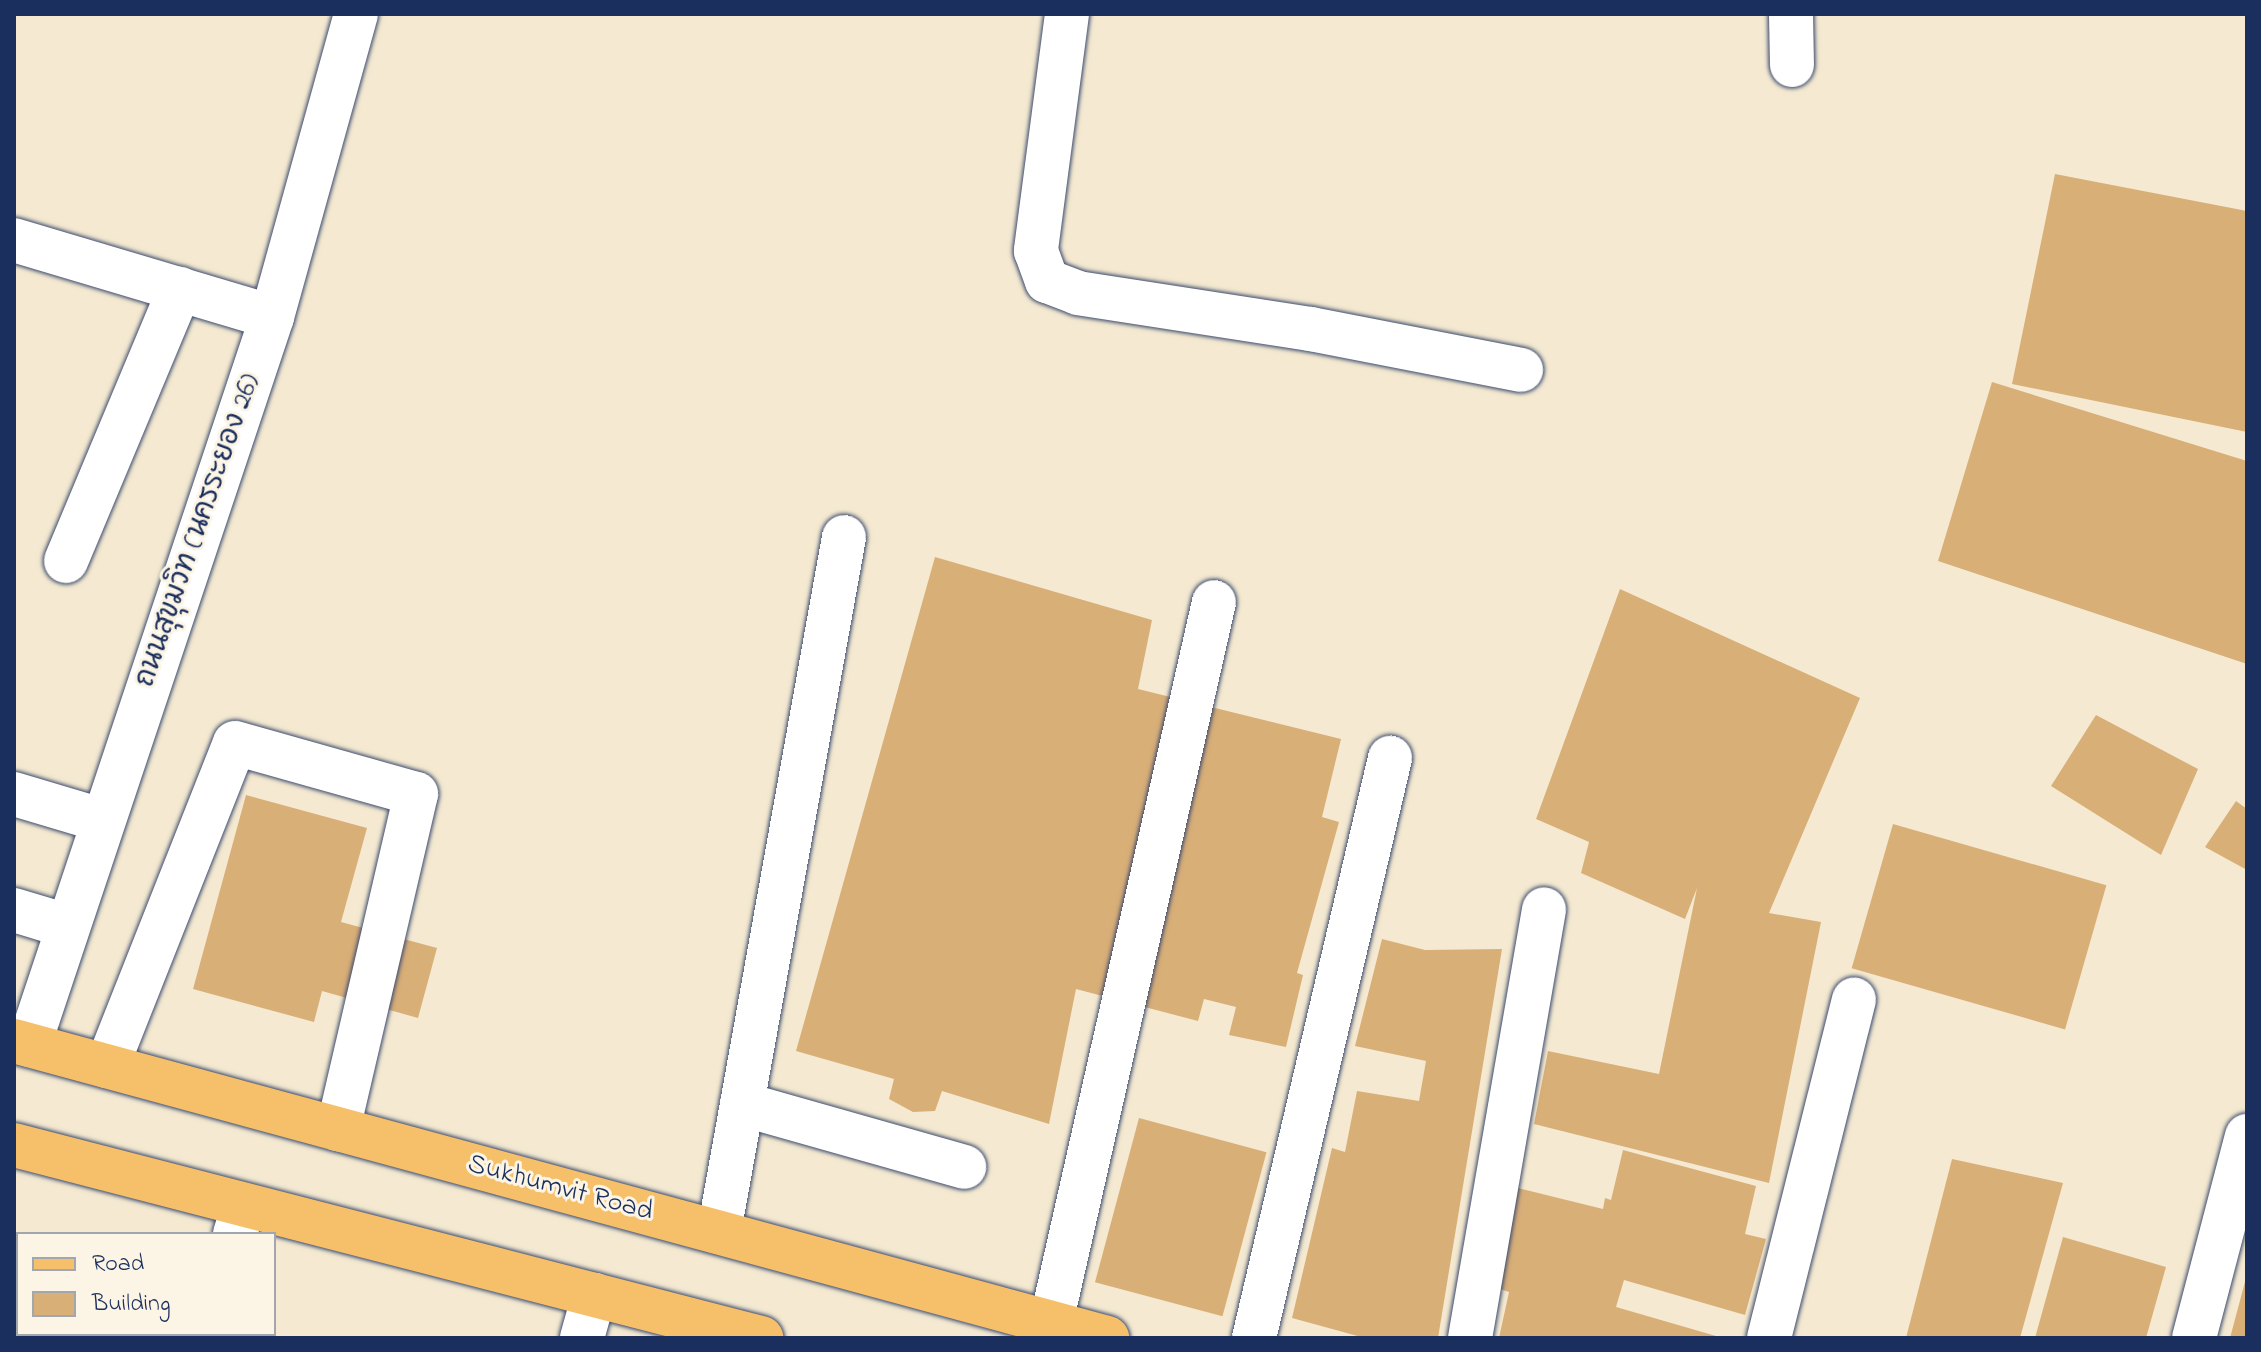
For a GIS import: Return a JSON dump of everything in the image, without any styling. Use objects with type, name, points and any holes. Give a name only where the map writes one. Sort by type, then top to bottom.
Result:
[{"type":"main road","name":"Sukhumvit Road","points":[[22,1043],[1107,1338]]},
{"type":"main road","points":[[14,1145],[240,1220],[594,1295],[761,1338]]},
{"type":"street","name":"ถนนสุขุมวิท (นครระยอง 26)","points":[[22,1043],[67,926],[272,317],[356,14]]},
{"type":"street","points":[[1067,14],[1036,251],[1047,281],[1078,293],[1311,329],[1521,370]]},
{"type":"street","points":[[1791,14],[1792,65]]},
{"type":"street","points":[[14,240],[272,317]]},
{"type":"street","points":[[66,561],[180,289]]},
{"type":"street","points":[[719,1232],[844,537]]},
{"type":"street","points":[[1051,1323],[1214,602]]},
{"type":"street","points":[[107,1066],[235,743],[416,794],[338,1129]]},
{"type":"street","points":[[1254,1338],[1390,758]]},
{"type":"street","points":[[14,794],[101,820]]},
{"type":"street","points":[[1470,1338],[1544,909]]},
{"type":"street","points":[[14,910],[67,926]]},
{"type":"street","points":[[1769,1338],[1854,999]]},
{"type":"street","points":[[742,1104],[964,1167]]},
{"type":"street","points":[[2194,1338],[2247,1136]]},
{"type":"street","points":[[582,1338],[594,1295]]},
{"type":"building","points":[[2055,174],[2247,211],[2247,432],[2012,384]]},
{"type":"building","points":[[1992,382],[2247,461],[2247,664],[1938,561]]},
{"type":"building","points":[[935,557],[1152,620],[1138,689],[1341,739],[1322,817],[1339,822],[1297,973],[1303,975],[1286,1047],[1229,1035],[1236,1007],[1204,999],[1198,1021],[1076,989],[1049,1124],[942,1091],[935,1111],[913,1112],[889,1099],[894,1079],[796,1051]]},
{"type":"building","points":[[1620,589],[1860,698],[1769,913],[1821,922],[1769,1183],[1534,1124],[1548,1051],[1659,1074],[1697,888],[1685,919],[1581,873],[1589,842],[1536,819]]},
{"type":"building","points":[[2096,715],[2198,769],[2161,855],[2051,786]]},
{"type":"building","points":[[246,795],[367,828],[341,922],[437,948],[418,1018],[322,991],[314,1022],[193,989]]},
{"type":"building","points":[[2236,801],[2247,809],[2247,870],[2205,847]]},
{"type":"building","points":[[1893,824],[2106,885],[2065,1029],[1852,968]]},
{"type":"building","points":[[1382,939],[1425,950],[1502,949],[1438,1338],[1365,1338],[1292,1318],[1332,1148],[1345,1152],[1357,1091],[1419,1101],[1426,1061],[1355,1046]]},
{"type":"building","points":[[1139,1118],[1267,1152],[1223,1316],[1095,1282]]},
{"type":"building","points":[[1623,1150],[1756,1186],[1745,1234],[1766,1239],[1745,1315],[1624,1280],[1616,1307],[1723,1338],[1499,1338],[1509,1292],[1488,1285],[1514,1187],[1603,1209],[1605,1198],[1611,1200]]},
{"type":"building","points":[[1952,1159],[2063,1183],[2020,1338],[1906,1338]]},
{"type":"building","points":[[2063,1237],[2166,1267],[2146,1338],[2035,1338]]},
{"type":"building","points":[[2246,1278],[2247,1338],[2230,1338]]}]
